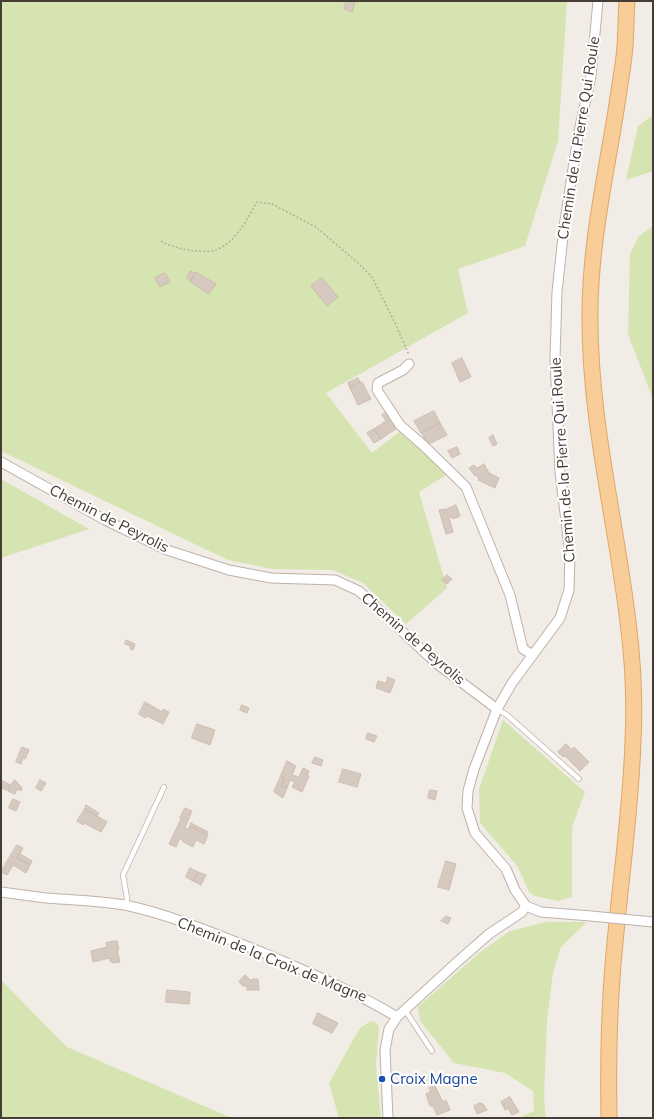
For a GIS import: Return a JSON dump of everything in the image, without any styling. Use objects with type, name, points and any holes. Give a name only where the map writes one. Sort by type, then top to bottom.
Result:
[{"type":"main road","points":[[609,1118],[610,1020],[614,947],[629,803],[633,741],[633,682],[629,624],[597,428],[592,378],[590,319],[592,270],[600,201],[616,112],[625,47],[627,1]]},
{"type":"street","name":"Chemin de la Pierre Qui Roule","points":[[497,709],[512,683],[560,618],[569,590],[570,554],[560,472],[555,358],[557,292],[566,212],[578,136],[591,76],[598,1]]},
{"type":"street","points":[[409,364],[403,370],[378,383],[377,390],[400,425],[466,487],[510,595],[523,648],[533,655]]},
{"type":"street","name":"Chemin de Peyrolis","points":[[1,462],[105,520],[167,550],[229,570],[271,578],[335,580],[359,591],[436,663],[497,709]]},
{"type":"street","points":[[497,709],[474,769],[468,791],[467,808],[475,833],[506,869],[515,890],[526,906],[541,912],[653,922]]},
{"type":"street","name":"Chemin de la Croix de Magne","points":[[1,892],[47,898],[79,899],[126,906],[207,930],[339,985],[367,999],[397,1017]]},
{"type":"street","points":[[388,1118],[385,1050],[389,1029],[397,1017],[489,934],[522,912],[526,906]]},
{"type":"lane","points":[[497,709],[507,715],[578,779]]},
{"type":"lane","points":[[126,906],[127,898],[123,875],[164,787]]},
{"type":"lane","points":[[405,1010],[432,1051]]},
{"type":"path","points":[[161,241],[170,246],[189,250],[211,252],[227,244],[244,226],[257,202],[272,204],[316,227],[372,277],[409,353],[409,364]]},
{"type":"green space","points":[[1,1],[567,1],[558,141],[525,246],[458,269],[468,313],[326,393],[372,453],[399,432],[449,473],[419,492],[447,588],[406,624],[363,583],[333,570],[273,569],[228,560],[1,451]]},
{"type":"green space","points":[[653,115],[653,171],[626,180],[638,126]]},
{"type":"green space","points":[[653,226],[653,399],[628,334],[630,254],[639,236]]},
{"type":"green space","points":[[1,479],[89,529],[1,558]]},
{"type":"green space","points":[[503,720],[585,792],[572,827],[572,897],[558,901],[535,896],[529,892],[518,867],[480,823],[479,789]]},
{"type":"green space","points":[[546,922],[587,922],[561,947],[553,972],[547,1021],[544,1098],[546,1118],[519,1118],[534,1111],[533,1091],[505,1073],[454,1063],[420,1021],[418,1007],[479,953],[510,931]]},
{"type":"green space","points":[[1,980],[67,1047],[232,1118],[1,1118]]},
{"type":"green space","points":[[371,1021],[376,1022],[379,1027],[376,1065],[381,1118],[339,1118],[329,1083],[360,1028]]},
{"type":"building","points":[[347,1],[355,2],[352,12],[344,9]]},
{"type":"building","points":[[191,271],[195,274],[191,281],[187,278]]},
{"type":"building","points":[[196,272],[216,284],[209,294],[190,282]]},
{"type":"building","points":[[165,273],[170,282],[160,287],[155,278]]},
{"type":"building","points":[[322,278],[338,297],[327,306],[311,286]]},
{"type":"building","points":[[462,358],[471,377],[460,382],[452,363]]},
{"type":"building","points":[[358,378],[360,382],[350,388],[348,383]]},
{"type":"building","points":[[362,382],[371,399],[358,405],[350,388]]},
{"type":"building","points":[[434,411],[440,423],[421,433],[414,421]]},
{"type":"building","points":[[387,412],[397,428],[381,439],[374,429],[386,421],[382,415]]},
{"type":"building","points":[[440,423],[447,435],[429,444],[426,442],[422,433]]},
{"type":"building","points":[[374,429],[381,439],[374,443],[367,433]]},
{"type":"building","points":[[493,435],[497,444],[493,446],[489,438]]},
{"type":"building","points":[[457,447],[460,454],[452,458],[448,451]]},
{"type":"building","points":[[484,464],[489,473],[499,478],[495,488],[478,480],[479,479],[476,475],[475,476],[469,468],[474,465],[477,468]]},
{"type":"building","points":[[456,505],[460,516],[453,519],[452,517],[449,518],[453,532],[446,534],[439,510],[447,509]]},
{"type":"building","points":[[447,575],[452,579],[447,584],[442,580]]},
{"type":"building","points":[[126,640],[135,644],[133,650],[130,649],[131,646],[125,644]]},
{"type":"building","points":[[388,677],[395,680],[390,693],[376,688],[378,681],[386,683]]},
{"type":"building","points":[[145,702],[162,712],[163,709],[169,712],[163,724],[147,716],[145,718],[139,714]]},
{"type":"building","points":[[242,705],[249,708],[247,713],[240,710]]},
{"type":"building","points":[[197,724],[215,730],[210,745],[192,738]]},
{"type":"building","points":[[368,733],[377,736],[374,742],[366,739]]},
{"type":"building","points":[[566,744],[572,750],[574,747],[589,762],[580,771],[565,756],[563,757],[558,752]]},
{"type":"building","points":[[22,747],[29,750],[25,759],[23,758],[21,764],[16,762]]},
{"type":"building","points":[[315,757],[323,760],[321,766],[312,763]]},
{"type":"building","points":[[287,761],[296,766],[292,775],[299,777],[303,768],[309,771],[307,776],[309,776],[302,792],[292,787],[295,782],[290,780],[287,788],[281,786],[285,778],[281,776]]},
{"type":"building","points":[[343,769],[361,774],[357,787],[339,782]]},
{"type":"building","points":[[281,776],[285,778],[281,786],[287,788],[283,798],[274,792]]},
{"type":"building","points":[[1,780],[10,785],[8,790],[1,788]]},
{"type":"building","points":[[15,780],[22,788],[21,791],[17,789],[15,794],[8,791],[11,784]]},
{"type":"building","points":[[40,780],[46,783],[41,791],[36,788]]},
{"type":"building","points":[[430,790],[437,791],[435,800],[428,798]]},
{"type":"building","points":[[13,799],[20,802],[16,811],[9,808]]},
{"type":"building","points":[[86,805],[99,813],[97,816],[85,809]]},
{"type":"building","points":[[185,808],[192,811],[185,828],[188,829],[190,826],[208,835],[204,844],[196,840],[193,847],[182,841],[183,840],[180,838],[176,847],[169,844]]},
{"type":"building","points":[[85,809],[107,822],[101,832],[77,821]]},
{"type":"building","points":[[191,823],[208,832],[206,835],[190,826]]},
{"type":"building","points":[[17,845],[23,848],[17,858],[30,865],[26,873],[13,865],[7,875],[1,872]]},
{"type":"building","points":[[20,854],[32,861],[30,865],[17,858]]},
{"type":"building","points":[[446,861],[456,864],[449,890],[438,887]]},
{"type":"building","points":[[190,868],[198,872],[193,881],[186,877]]},
{"type":"building","points":[[198,872],[206,875],[201,885],[193,881]]},
{"type":"building","points":[[446,916],[451,918],[448,924],[441,921]]},
{"type":"building","points":[[117,941],[119,950],[117,950],[120,962],[113,963],[109,958],[93,962],[91,951],[107,947],[106,943]]},
{"type":"building","points":[[245,975],[251,981],[252,979],[258,979],[259,990],[247,990],[247,986],[243,986],[239,982]]},
{"type":"building","points":[[167,990],[190,992],[189,1004],[166,1002]]},
{"type":"building","points":[[318,1013],[338,1023],[332,1033],[313,1024]]},
{"type":"building","points":[[435,1086],[443,1102],[446,1100],[450,1110],[437,1115],[433,1106],[430,1106],[426,1094],[431,1091],[429,1088]]},
{"type":"building","points":[[510,1097],[519,1112],[512,1115],[508,1108],[505,1110],[501,1102]]},
{"type":"building","points":[[480,1103],[483,1104],[487,1110],[477,1114],[474,1106]]},
{"type":"place","name":"Croix Magne","points":[[382,1079]]}]
